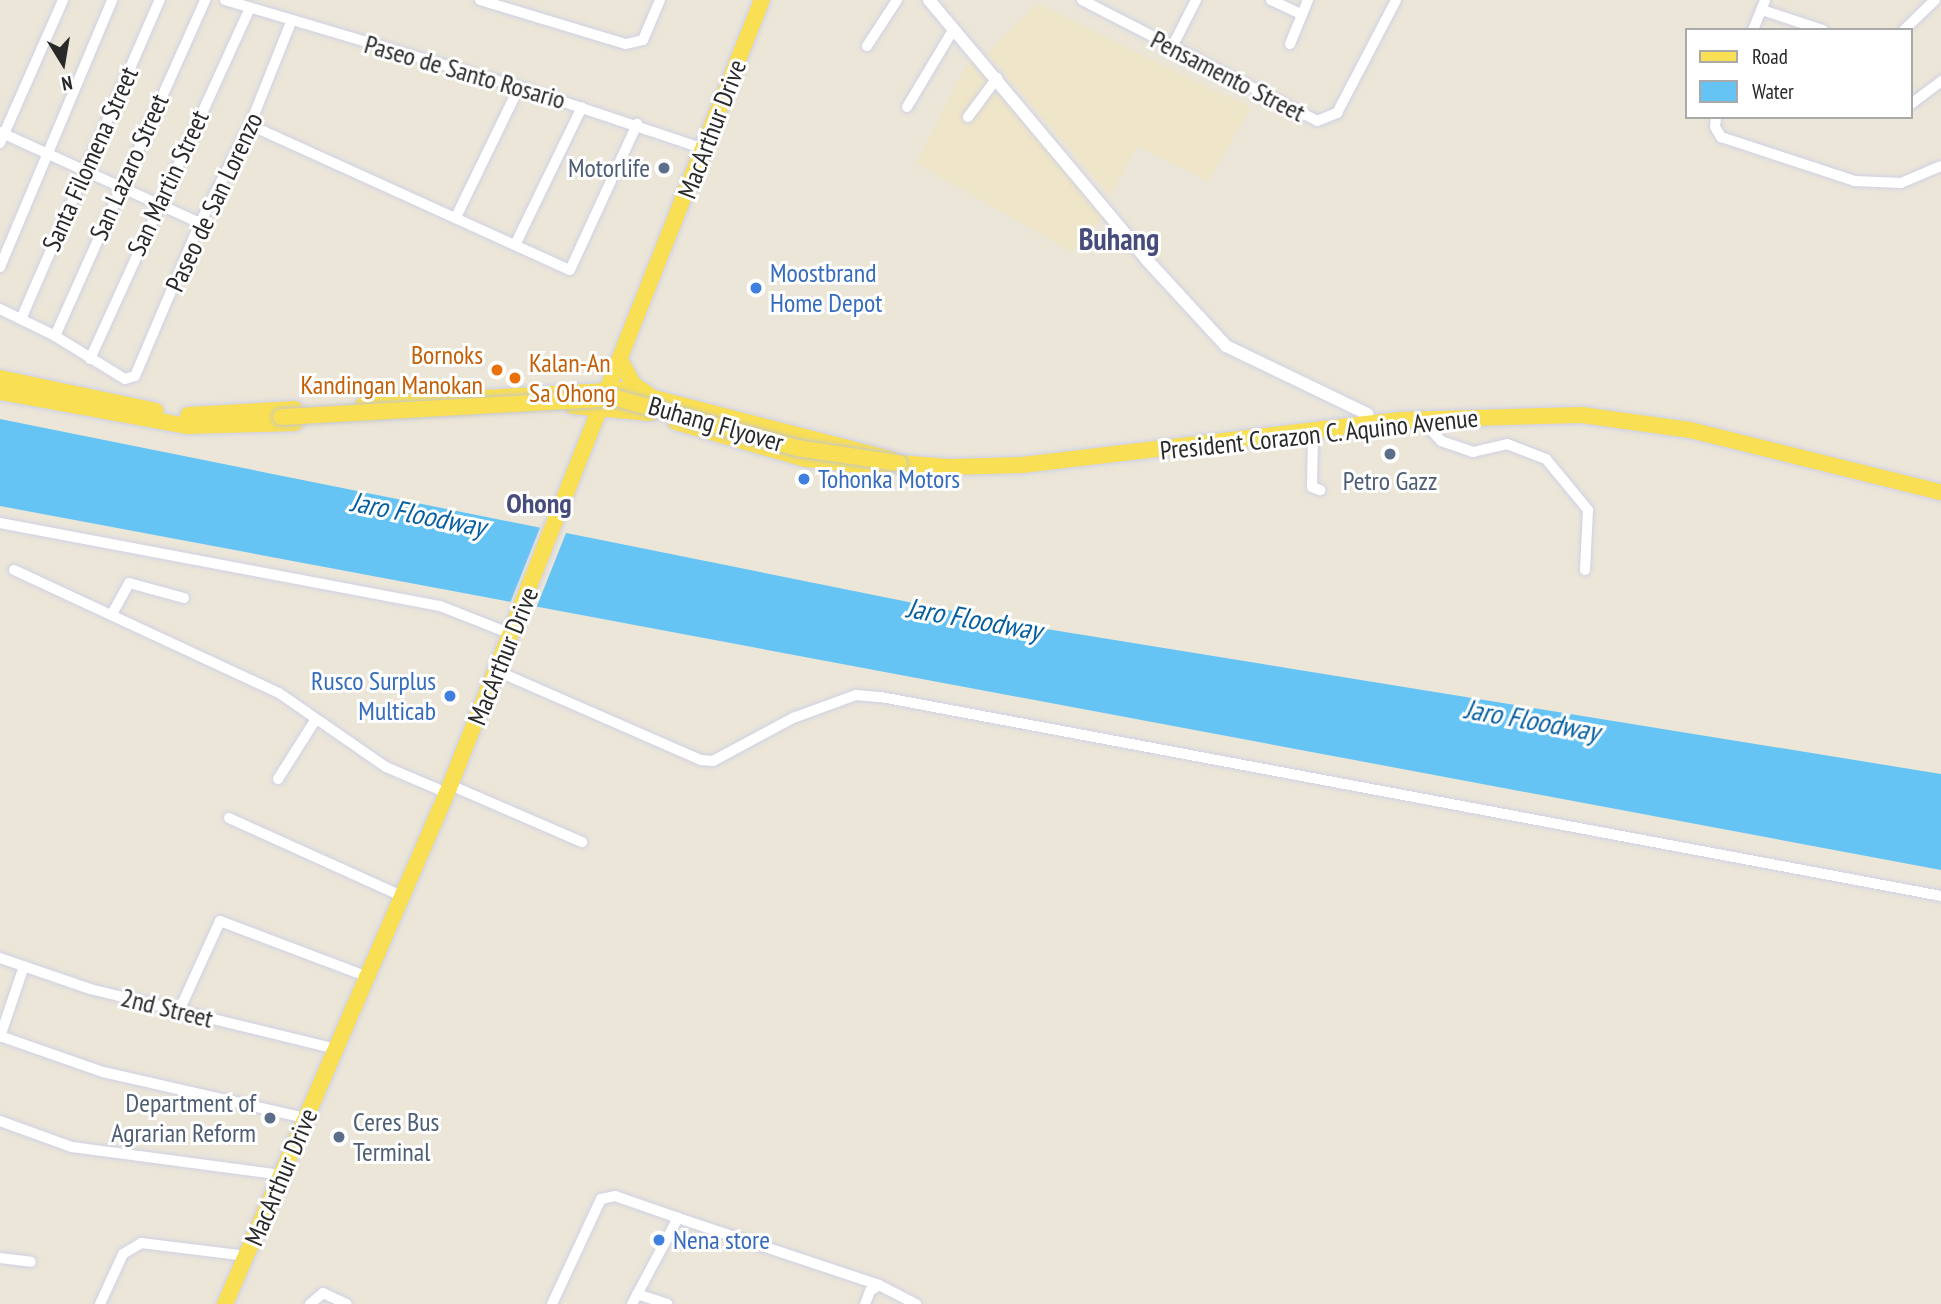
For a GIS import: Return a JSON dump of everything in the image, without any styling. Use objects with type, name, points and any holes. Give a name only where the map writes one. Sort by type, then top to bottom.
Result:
[{"type":"main road","name":"MacArthur Drive","points":[[225,1304],[449,789],[621,362],[762,0]]},
{"type":"main road","points":[[579,389],[598,381],[621,362],[634,385],[648,394]]},
{"type":"main road","name":"President Corazon C. Aquino Avenue","points":[[0,378],[145,410],[259,418],[560,407],[634,410],[806,459],[867,466],[899,463],[950,467],[1022,465],[1405,420],[1583,415],[1638,421],[1814,457],[1941,492]]},
{"type":"main road","name":"President Corazon C. Aquino Avenue","points":[[0,392],[144,421],[188,426],[579,389],[610,389],[648,394],[784,435],[870,450],[899,463]]},
{"type":"main road","name":"Buhang Flyover","points":[[281,417],[616,398],[797,448],[899,463]]},
{"type":"main road","points":[[560,407],[580,414],[591,435],[634,410]]},
{"type":"main road","points":[[1367,414],[1405,420],[1430,429]]},
{"type":"main road","name":"President Corazon C. Aquino Avenue","points":[[259,418],[281,417]]},
{"type":"street","points":[[63,0],[1,136],[50,153],[119,188],[200,223]]},
{"type":"street","points":[[0,267],[50,153],[111,0]]},
{"type":"street","name":"Santa Filomena Street","points":[[21,319],[160,0]]},
{"type":"street","name":"San Lazaro Street","points":[[55,336],[205,0]]},
{"type":"street","name":"Paseo de Santo Rosario","points":[[225,0],[291,22],[519,87],[637,124],[704,149]]},
{"type":"street","points":[[480,0],[626,44],[643,40],[660,0]]},
{"type":"street","points":[[867,46],[897,0]]},
{"type":"street","points":[[929,0],[1147,260],[1226,346],[1367,414]]},
{"type":"street","name":"Pensamento Street","points":[[1082,0],[1304,117],[1328,119],[1337,113],[1396,0]]},
{"type":"street","points":[[1171,49],[1196,0]]},
{"type":"street","points":[[1271,0],[1301,14]]},
{"type":"street","points":[[1290,44],[1308,0]]},
{"type":"street","points":[[1906,28],[1935,0]]},
{"type":"street","points":[[1754,28],[1763,5],[1818,28]]},
{"type":"street","name":"San Martin Street","points":[[90,359],[157,205],[250,8]]},
{"type":"street","name":"Paseo de San Lorenzo","points":[[90,359],[131,380],[200,223],[250,125],[291,22]]},
{"type":"street","points":[[907,107],[953,30]]},
{"type":"street","points":[[968,117],[997,78]]},
{"type":"street","points":[[1913,102],[1941,81]]},
{"type":"street","points":[[456,217],[519,87]]},
{"type":"street","points":[[515,245],[582,107]]},
{"type":"street","points":[[1716,119],[1714,128],[1721,137],[1854,181],[1901,183],[1941,166]]},
{"type":"street","points":[[250,125],[573,269],[637,124]]},
{"type":"street","points":[[0,309],[55,336],[90,359]]},
{"type":"street","points":[[1430,429],[1440,441],[1473,452],[1507,444],[1546,459],[1588,510],[1586,570]]},
{"type":"street","points":[[1313,432],[1312,487],[1320,491]]},
{"type":"street","points":[[0,523],[440,606],[512,631]]},
{"type":"street","points":[[14,570],[279,693],[386,767],[582,842]]},
{"type":"street","points":[[112,614],[129,583],[184,598]]},
{"type":"street","points":[[497,671],[701,760],[713,761],[793,718],[856,695],[881,697],[1941,896]]},
{"type":"street","points":[[278,779],[316,719]]},
{"type":"street","points":[[229,818],[404,897]]},
{"type":"street","points":[[179,1011],[220,922],[368,977]]},
{"type":"street","name":"2nd Street","points":[[0,958],[90,989],[336,1049]]},
{"type":"street","points":[[24,966],[0,1036],[103,1072],[305,1118]]},
{"type":"street","points":[[0,1121],[72,1147],[281,1175]]},
{"type":"street","points":[[552,1304],[601,1199],[615,1196],[879,1285],[916,1304]]},
{"type":"street","points":[[667,1304],[635,1299],[678,1218]]},
{"type":"street","points":[[100,1304],[123,1254],[141,1243],[247,1256]]},
{"type":"street","points":[[0,1258],[31,1262]]},
{"type":"street","points":[[865,1304],[879,1285]]},
{"type":"street","points":[[310,1304],[323,1293],[347,1304]]},
{"type":"shaded area","points":[[1038,4],[1251,108],[1208,181],[1137,146],[1110,196],[987,53]]},
{"type":"shaded area","points":[[971,57],[1104,215],[1072,252],[916,163]]},
{"type":"water","name":"Jaro Floodway","points":[[0,419],[1028,626],[1941,774],[1941,870],[0,506]]},
{"type":"pier","points":[[542,523],[568,528],[535,611],[509,606]]},
{"type":"place","name":"Motorlife","points":[[664,168]]},
{"type":"place","name":"Moostbrand Home Depot","points":[[756,288]]},
{"type":"place","name":"Bornoks Kandingan Manokan","points":[[497,370]]},
{"type":"place","name":"Kalan-An Sa Ohong","points":[[515,378]]},
{"type":"place","name":"Petro Gazz","points":[[1390,454]]},
{"type":"place","name":"Tohonka Motors","points":[[804,479]]},
{"type":"place","name":"Rusco Surplus Multicab","points":[[450,696]]},
{"type":"place","name":"Department of Agrarian Reform","points":[[270,1118]]},
{"type":"place","name":"Ceres Bus Terminal","points":[[339,1137]]},
{"type":"place","name":"Nena store","points":[[659,1240]]},
{"type":"district","name":"Buhang","points":[[1119,239]]},
{"type":"district","name":"Ohong","points":[[539,503]]}]
